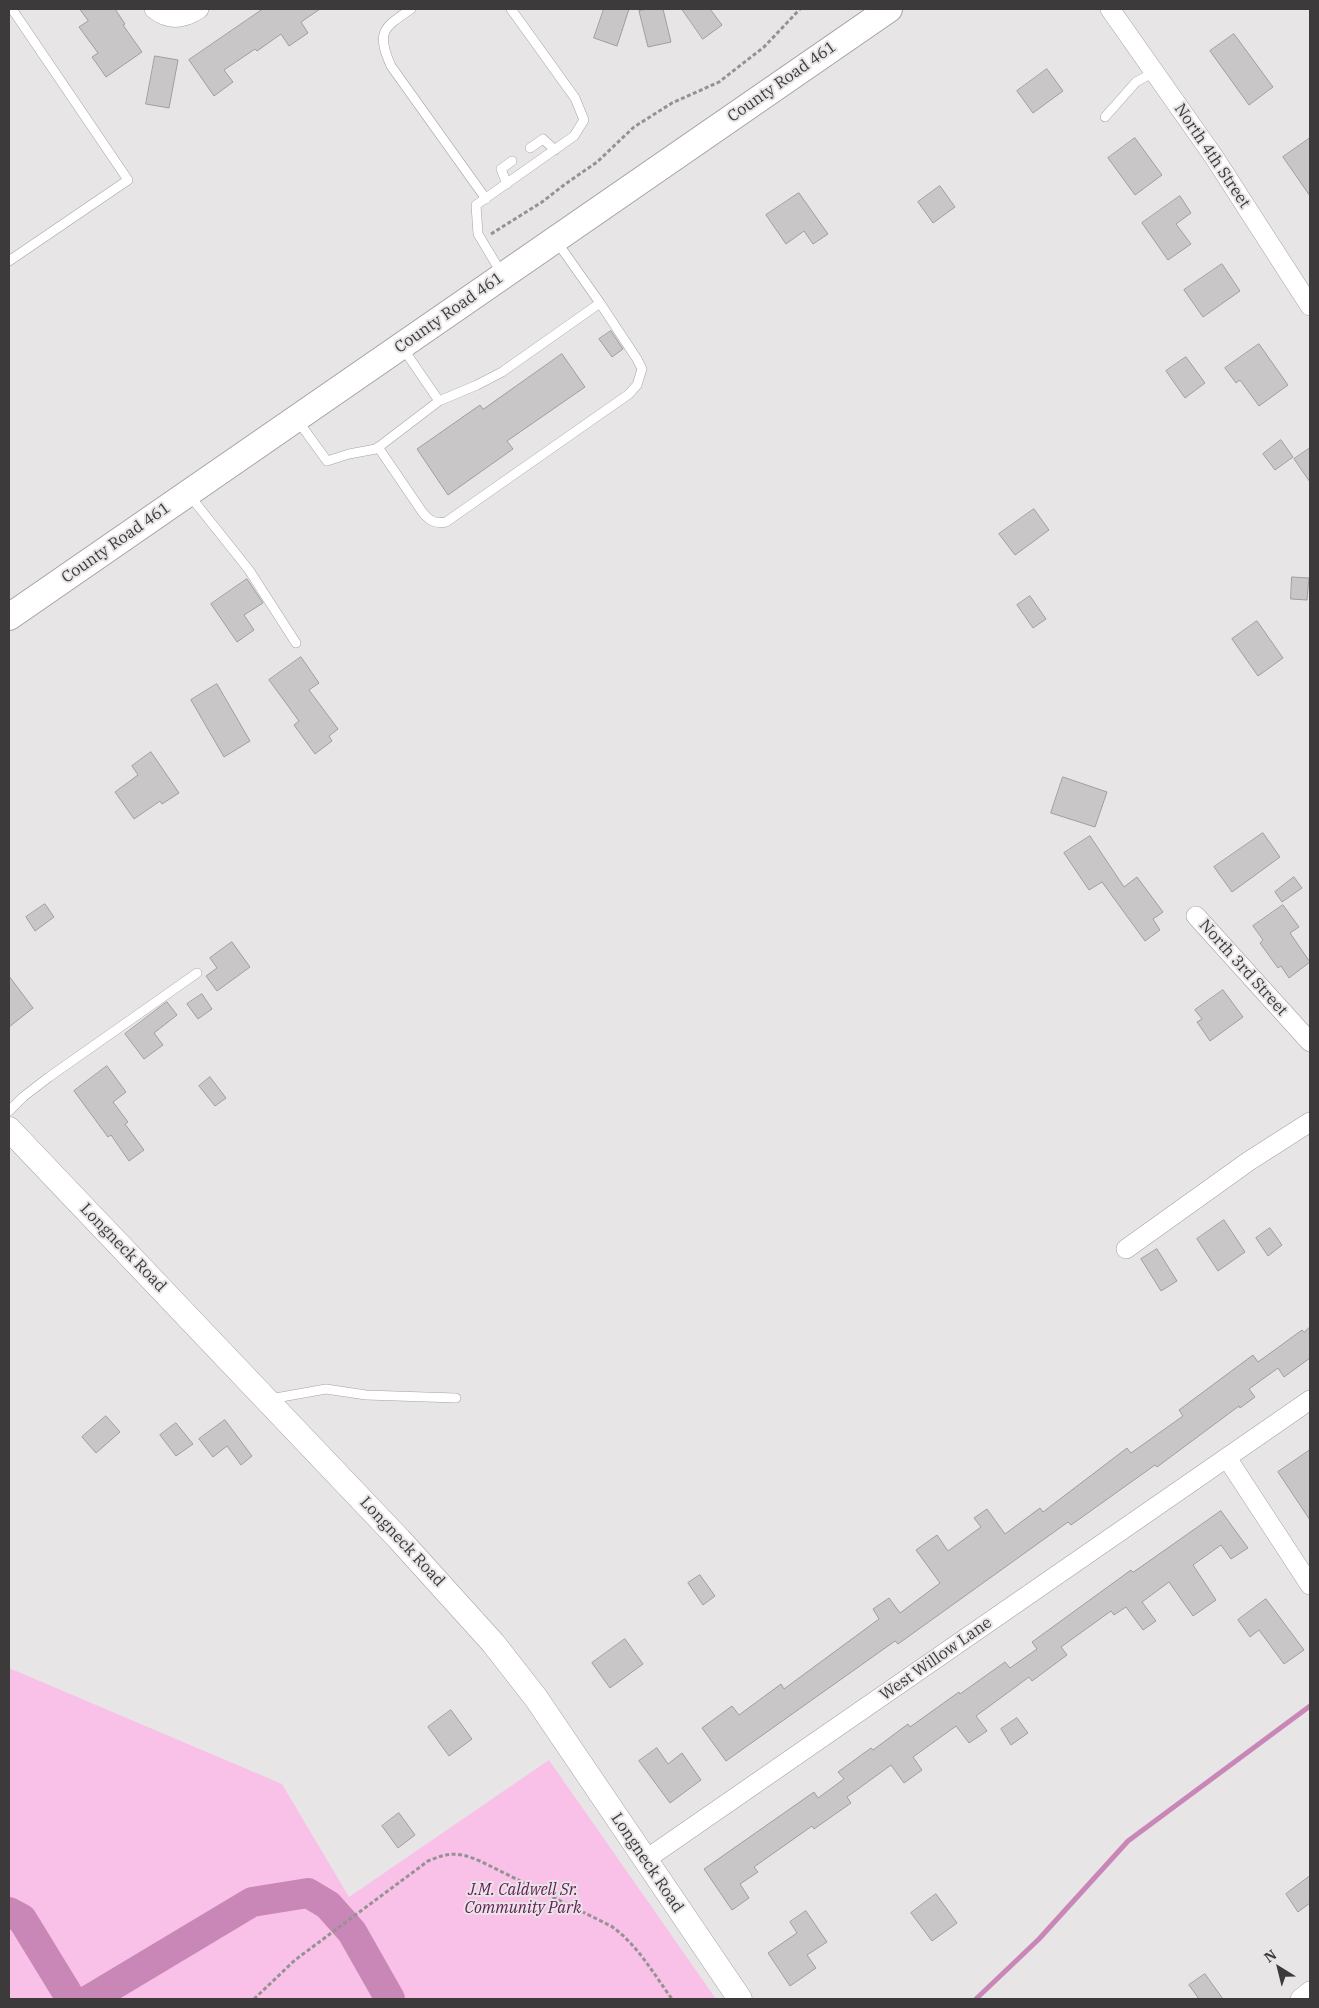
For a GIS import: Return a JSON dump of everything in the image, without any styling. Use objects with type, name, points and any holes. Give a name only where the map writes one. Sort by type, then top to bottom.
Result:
[{"type":"main road","name":"County Road 461","points":[[9,617],[889,9]]},
{"type":"street","points":[[161,13],[180,18],[199,9]]},
{"type":"street","name":"North 4th Street","points":[[1110,9],[1214,158],[1310,306]]},
{"type":"street","name":"North 3rd Street","points":[[1196,916],[1310,1042]]},
{"type":"street","points":[[1126,1249],[1249,1161],[1310,1122]]},
{"type":"street","name":"Longneck Road","points":[[9,1129],[267,1399],[494,1643],[536,1698],[740,1999]]},
{"type":"street","name":"West Willow Lane","points":[[644,1860],[1310,1400]]},
{"type":"street","points":[[1227,1458],[1310,1585]]},
{"type":"street","points":[[1300,1999],[1310,1991]]},
{"type":"lane","points":[[9,261],[128,180],[12,9]]},
{"type":"lane","points":[[411,9],[386,28],[382,39],[385,52],[391,66],[486,199]]},
{"type":"lane","points":[[503,276],[478,234],[476,205],[574,136],[584,120],[576,98],[511,9]]},
{"type":"lane","points":[[1105,116],[1136,82],[1154,72]]},
{"type":"lane","points":[[530,148],[543,139],[555,150]]},
{"type":"lane","points":[[507,184],[501,169],[512,161]]},
{"type":"lane","points":[[378,447],[423,513],[436,524],[446,522],[629,394],[637,385],[642,369],[637,359],[556,240]]},
{"type":"lane","points":[[296,419],[327,461],[378,447],[439,401],[477,386],[502,372],[600,303]]},
{"type":"lane","points":[[402,346],[439,401]]},
{"type":"lane","points":[[188,494],[248,570],[296,642]]},
{"type":"lane","points":[[9,1111],[23,1097],[49,1077],[197,973]]},
{"type":"lane","points":[[267,1399],[326,1390],[366,1395],[456,1398]]},
{"type":"path","points":[[482,240],[542,202],[564,184],[597,162],[634,127],[672,104],[719,82],[764,47],[800,9]]},
{"type":"path","points":[[254,1999],[295,1960],[428,1861],[447,1854],[468,1856],[599,1919],[620,1932],[641,1955],[672,1999]]},
{"type":"green space","name":"J.M. Caldwell Sr. Community Park","points":[[9,1668],[282,1784],[349,1897],[549,1760],[716,1999],[9,1999]]},
{"type":"building","points":[[80,9],[115,9],[125,24],[123,25],[142,52],[106,77],[92,57],[98,53],[79,27],[88,21]]},
{"type":"building","points":[[263,9],[320,9],[301,22],[308,33],[289,46],[281,34],[257,51],[255,49],[224,70],[233,82],[214,96],[189,60]]},
{"type":"building","points":[[604,9],[629,9],[617,46],[594,38]]},
{"type":"building","points":[[663,9],[671,42],[648,47],[639,11]]},
{"type":"building","points":[[682,9],[710,9],[722,25],[703,39]]},
{"type":"building","points":[[1234,34],[1273,87],[1249,105],[1210,51]]},
{"type":"building","points":[[155,56],[178,60],[169,108],[146,104]]},
{"type":"building","points":[[1047,69],[1063,91],[1033,113],[1017,91]]},
{"type":"building","points":[[1135,138],[1162,175],[1135,195],[1108,158]]},
{"type":"building","points":[[1310,138],[1310,196],[1283,157]]},
{"type":"building","points":[[940,186],[955,207],[933,223],[918,202]]},
{"type":"building","points":[[799,193],[828,234],[813,244],[804,231],[786,244],[766,215]]},
{"type":"building","points":[[1180,196],[1191,213],[1176,224],[1191,244],[1168,260],[1142,223]]},
{"type":"building","points":[[1222,264],[1240,291],[1203,317],[1184,290]]},
{"type":"building","points":[[611,331],[623,349],[612,357],[599,339]]},
{"type":"building","points":[[1259,344],[1288,385],[1259,406],[1240,380],[1236,383],[1225,368]]},
{"type":"building","points":[[562,354],[585,387],[507,441],[513,449],[448,495],[417,449],[480,405],[483,409]]},
{"type":"building","points":[[1186,357],[1205,383],[1185,398],[1166,371]]},
{"type":"building","points":[[1281,440],[1293,457],[1275,470],[1263,454]]},
{"type":"building","points":[[1310,448],[1310,482],[1294,459]]},
{"type":"building","points":[[1034,509],[1049,530],[1015,555],[999,534]]},
{"type":"building","points":[[1292,577],[1309,578],[1307,600],[1291,599]]},
{"type":"building","points":[[247,579],[263,603],[244,615],[254,630],[237,642],[211,604]]},
{"type":"building","points":[[1030,596],[1046,619],[1033,628],[1017,605]]},
{"type":"building","points":[[1257,621],[1283,658],[1258,676],[1232,639]]},
{"type":"building","points":[[301,657],[319,683],[309,690],[338,729],[329,736],[332,741],[315,754],[294,725],[299,721],[269,680]]},
{"type":"building","points":[[217,684],[250,741],[224,757],[191,700]]},
{"type":"building","points":[[151,752],[179,793],[162,804],[160,801],[134,819],[115,792],[138,775],[132,766]]},
{"type":"building","points":[[1063,777],[1107,792],[1095,827],[1051,813]]},
{"type":"building","points":[[1263,833],[1280,857],[1232,892],[1214,867]]},
{"type":"building","points":[[1090,836],[1124,887],[1137,877],[1163,912],[1153,919],[1160,930],[1145,941],[1102,882],[1089,890],[1064,853]]},
{"type":"building","points":[[1294,877],[1302,888],[1282,902],[1275,892]]},
{"type":"building","points":[[45,904],[54,917],[35,931],[26,917]]},
{"type":"building","points":[[1283,905],[1299,927],[1290,933],[1310,962],[1289,978],[1281,966],[1278,968],[1260,943],[1263,940],[1253,926]]},
{"type":"building","points":[[232,942],[250,967],[217,991],[206,976],[217,968],[210,958]]},
{"type":"building","points":[[9,976],[33,1008],[9,1027]]},
{"type":"building","points":[[1223,990],[1243,1017],[1210,1041],[1197,1022],[1202,1019],[1195,1010]]},
{"type":"building","points":[[202,994],[212,1009],[198,1019],[187,1004]]},
{"type":"building","points":[[167,1002],[177,1015],[154,1033],[163,1045],[144,1059],[125,1034]]},
{"type":"building","points":[[107,1066],[126,1092],[113,1102],[128,1122],[125,1124],[144,1150],[129,1161],[111,1135],[108,1137],[74,1091]]},
{"type":"building","points":[[210,1077],[226,1098],[215,1106],[199,1086]]},
{"type":"building","points":[[1224,1220],[1245,1252],[1218,1271],[1197,1239]]},
{"type":"building","points":[[1270,1228],[1282,1245],[1268,1256],[1256,1238]]},
{"type":"building","points":[[1157,1249],[1177,1281],[1161,1291],[1141,1259]]},
{"type":"building","points":[[1310,1327],[1310,1358],[1284,1377],[1278,1368],[1249,1389],[1255,1397],[1240,1408],[1239,1406],[1157,1467],[1155,1465],[1071,1525],[1068,1522],[898,1644],[895,1641],[726,1761],[702,1728],[732,1706],[739,1715],[781,1684],[784,1689],[879,1619],[873,1609],[889,1598],[900,1613],[940,1583],[916,1550],[937,1535],[948,1551],[981,1527],[974,1518],[987,1509],[1005,1534],[1040,1508],[1043,1512],[1127,1448],[1131,1453],[1183,1416],[1179,1410],[1253,1355],[1258,1362],[1302,1330],[1304,1332]]},
{"type":"building","points":[[106,1416],[120,1432],[96,1453],[82,1437]]},
{"type":"building","points":[[225,1420],[252,1456],[241,1465],[227,1446],[213,1457],[199,1439]]},
{"type":"building","points":[[176,1423],[193,1444],[176,1456],[160,1435]]},
{"type":"building","points":[[1310,1450],[1310,1520],[1278,1472]]},
{"type":"building","points":[[1221,1511],[1248,1548],[1231,1559],[1221,1545],[1193,1565],[1216,1600],[1193,1616],[1169,1582],[1142,1602],[1156,1621],[1143,1630],[1126,1607],[1114,1615],[1111,1611],[1061,1647],[1067,1655],[1032,1681],[1029,1677],[976,1716],[987,1731],[969,1743],[956,1726],[913,1757],[922,1770],[904,1783],[891,1765],[847,1797],[851,1803],[814,1829],[812,1826],[754,1867],[758,1872],[740,1884],[749,1898],[732,1910],[704,1869],[814,1792],[818,1798],[844,1779],[838,1772],[871,1748],[873,1750],[908,1724],[910,1727],[1005,1662],[1010,1668],[1037,1649],[1032,1642],[1131,1570],[1133,1572]]},
{"type":"building","points":[[700,1575],[715,1596],[703,1605],[688,1583]]},
{"type":"building","points":[[1266,1599],[1304,1650],[1284,1664],[1259,1630],[1250,1637],[1238,1620]]},
{"type":"building","points":[[625,1639],[643,1664],[610,1688],[592,1663]]},
{"type":"building","points":[[451,1710],[472,1739],[449,1756],[428,1727]]},
{"type":"building","points":[[1017,1718],[1028,1733],[1011,1745],[1001,1729]]},
{"type":"building","points":[[657,1748],[668,1764],[682,1753],[701,1780],[670,1803],[639,1761]]},
{"type":"building","points":[[399,1813],[415,1835],[398,1848],[382,1826]]},
{"type":"building","points":[[1310,1876],[1310,1903],[1298,1912],[1286,1894]]},
{"type":"building","points":[[936,1894],[957,1923],[932,1941],[911,1913]]},
{"type":"building","points":[[806,1911],[827,1942],[807,1955],[816,1968],[790,1986],[768,1953],[797,1933],[790,1922]]},
{"type":"building","points":[[1205,1974],[1223,1999],[1199,1999],[1189,1985]]},
{"type":"waterway","points":[[976,1999],[1039,1939],[1128,1841],[1310,1706]]},
{"type":"waterway","points":[[90,1999],[252,1902],[308,1893],[328,1905],[352,1932],[390,1999]]},
{"type":"waterway","points":[[9,1912],[22,1919],[71,1999]]}]
